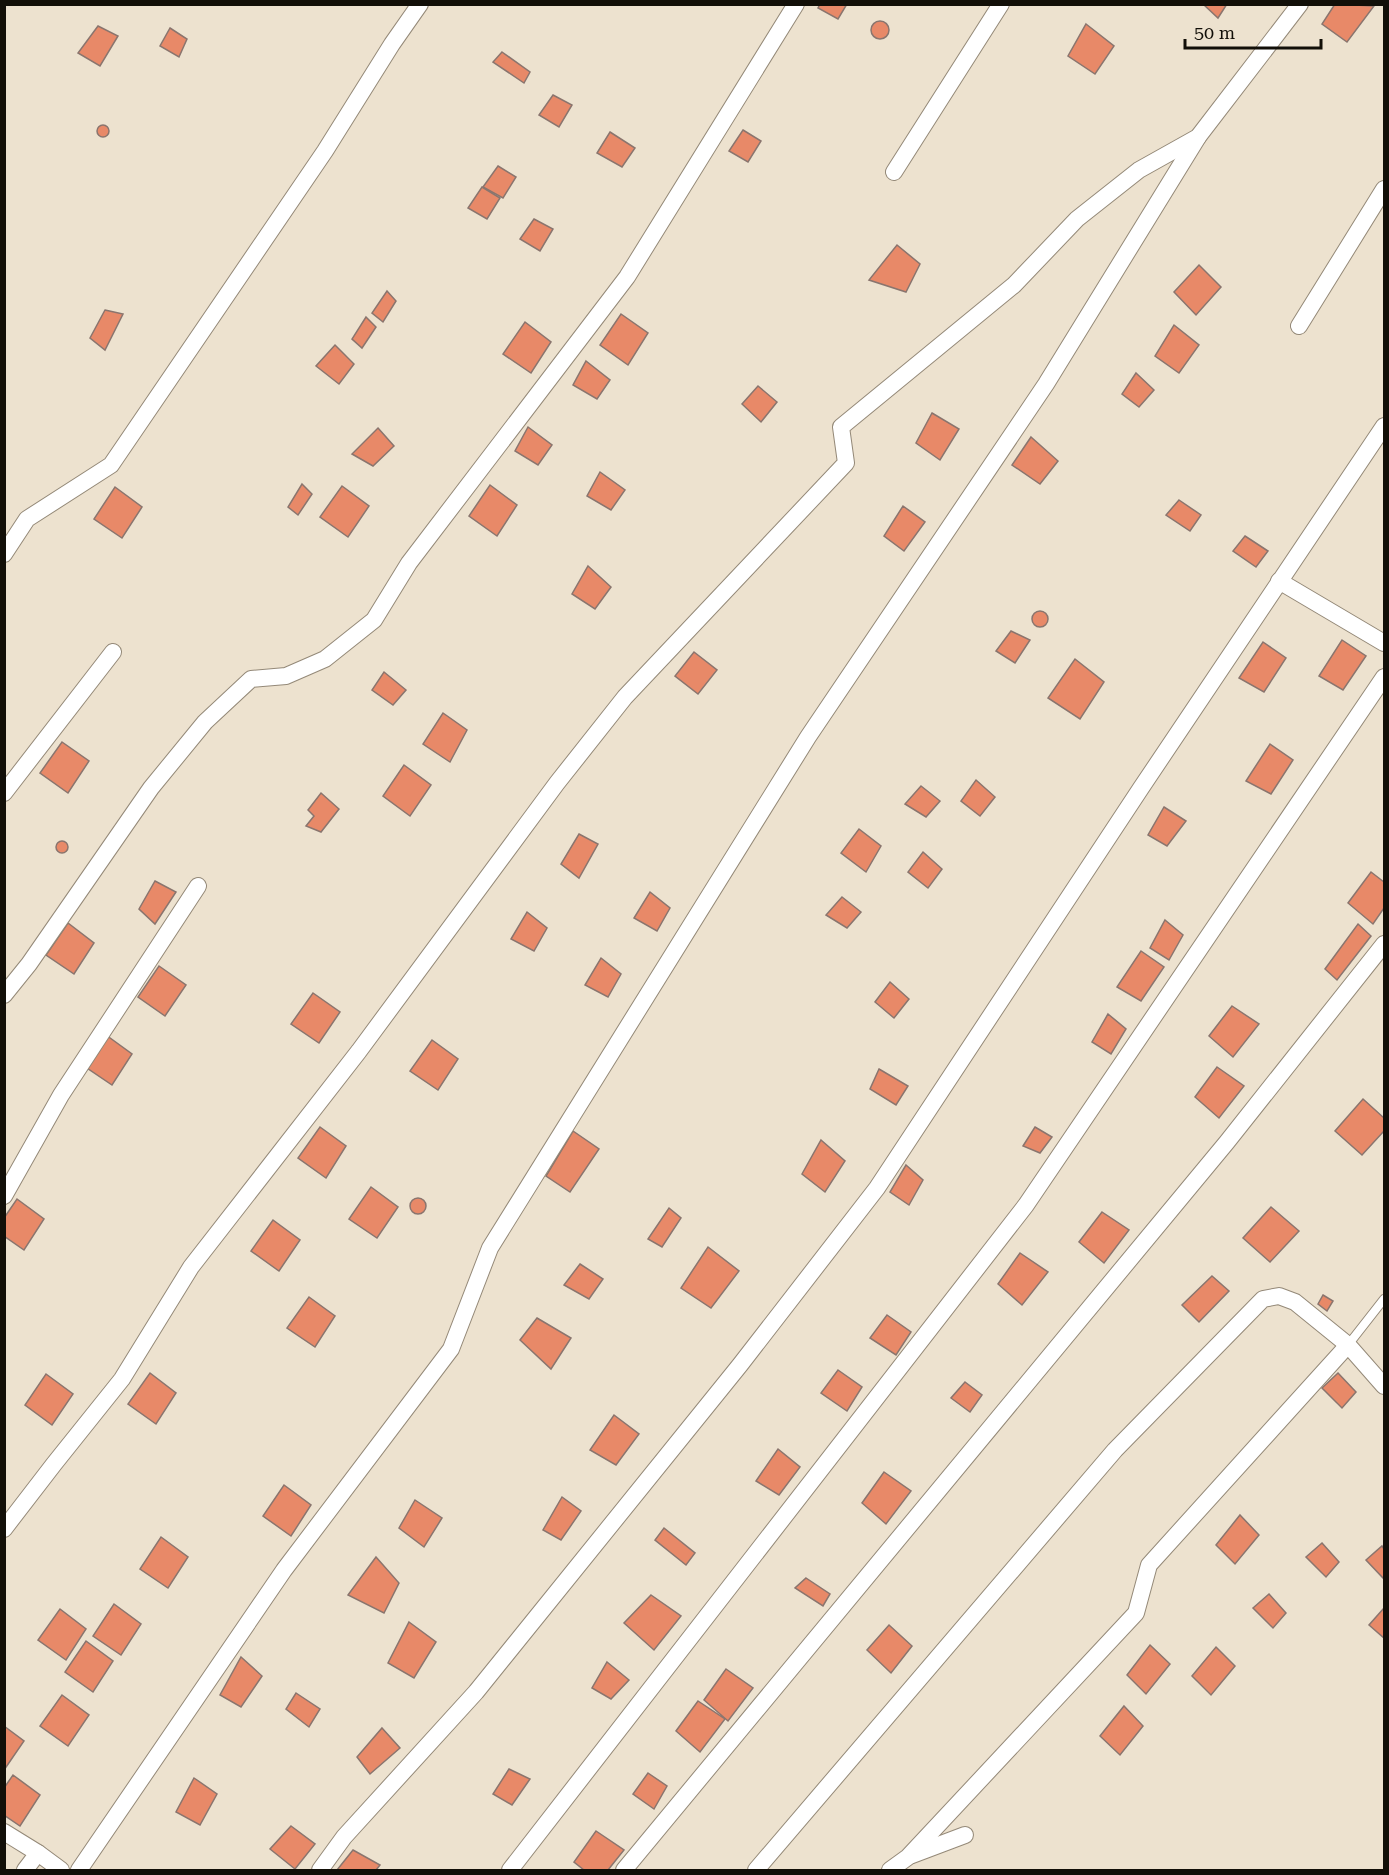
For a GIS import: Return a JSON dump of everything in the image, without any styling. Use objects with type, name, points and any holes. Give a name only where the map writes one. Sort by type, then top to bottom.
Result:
[{"type":"street","points":[[4,554],[27,519],[111,465],[325,152],[392,44],[420,4]]},
{"type":"street","points":[[4,995],[151,788],[205,722],[251,679],[285,676],[325,659],[374,620],[410,563],[627,278],[795,4]]},
{"type":"street","points":[[894,172],[1001,4]]},
{"type":"street","points":[[79,1870],[284,1570],[451,1348],[490,1248],[808,737],[1046,384],[1198,137],[1300,4]]},
{"type":"street","points":[[4,1529],[123,1379],[191,1267],[359,1052],[557,783],[612,713],[846,463],[842,427],[1014,285],[1077,219],[1139,170],[1198,137]]},
{"type":"street","points":[[1299,326],[1384,189]]},
{"type":"street","points":[[320,1870],[345,1837],[476,1692],[740,1365],[877,1188],[1384,426]]},
{"type":"street","points":[[1279,581],[1384,643]]},
{"type":"street","points":[[4,793],[113,652]]},
{"type":"street","points":[[510,1870],[1026,1204],[1384,677]]},
{"type":"street","points":[[4,1196],[61,1095],[198,885]]},
{"type":"street","points":[[624,1870],[1227,1142],[1384,944]]},
{"type":"street","points":[[756,1870],[1115,1449],[1263,1299],[1279,1296],[1295,1302],[1348,1345],[1384,1386]]},
{"type":"street","points":[[890,1870],[908,1857],[1136,1613],[1149,1565],[1348,1345]]},
{"type":"street","points":[[4,1832],[38,1852],[61,1870]]},
{"type":"street","points":[[908,1857],[965,1835]]},
{"type":"street","points":[[25,1870],[38,1852]]},
{"type":"lane","points":[[1348,1345],[1384,1299]]},
{"type":"building","points":[[820,4],[847,4],[838,19],[818,8]]},
{"type":"building","points":[[1203,4],[1227,4],[1218,18]]},
{"type":"building","points":[[1335,4],[1374,6],[1347,42],[1322,24]]},
{"type":"building","points":[[876,21],[884,21],[889,26],[887,37],[876,39],[871,34],[871,26]]},
{"type":"building","points":[[1086,24],[1114,46],[1095,74],[1068,56]]},
{"type":"building","points":[[98,26],[118,36],[100,66],[78,53]]},
{"type":"building","points":[[170,28],[187,39],[179,57],[160,46]]},
{"type":"building","points":[[502,52],[530,72],[524,83],[493,62]]},
{"type":"building","points":[[553,95],[572,105],[559,127],[539,115]]},
{"type":"building","points":[[105,125],[109,131],[105,137],[101,137],[97,129]]},
{"type":"building","points":[[743,130],[761,141],[748,162],[729,151]]},
{"type":"building","points":[[610,132],[635,148],[622,167],[597,153]]},
{"type":"building","points":[[498,166],[516,177],[503,198],[483,187]]},
{"type":"building","points":[[482,187],[500,198],[487,219],[468,208]]},
{"type":"building","points":[[534,219],[553,229],[540,251],[520,239]]},
{"type":"building","points":[[897,245],[920,264],[906,292],[869,280]]},
{"type":"building","points":[[1199,265],[1221,287],[1196,315],[1174,292]]},
{"type":"building","points":[[387,291],[396,301],[383,322],[372,313]]},
{"type":"building","points":[[105,310],[123,314],[105,350],[90,338]]},
{"type":"building","points":[[621,314],[648,333],[628,365],[600,345]]},
{"type":"building","points":[[366,317],[376,327],[362,348],[352,339]]},
{"type":"building","points":[[525,322],[551,342],[531,373],[503,354]]},
{"type":"building","points":[[1174,325],[1199,345],[1179,373],[1155,356]]},
{"type":"building","points":[[335,345],[354,364],[339,384],[316,366]]},
{"type":"building","points":[[586,361],[610,380],[597,399],[573,385]]},
{"type":"building","points":[[1136,373],[1154,390],[1139,407],[1122,394]]},
{"type":"building","points":[[758,386],[777,402],[761,422],[742,404]]},
{"type":"building","points":[[932,413],[959,429],[940,460],[916,443]]},
{"type":"building","points":[[528,427],[552,445],[538,465],[515,451]]},
{"type":"building","points":[[378,428],[394,446],[373,466],[352,454]]},
{"type":"building","points":[[1031,437],[1058,461],[1040,484],[1012,465]]},
{"type":"building","points":[[600,472],[625,490],[611,510],[587,496]]},
{"type":"building","points":[[302,484],[312,494],[298,515],[288,507]]},
{"type":"building","points":[[490,485],[517,505],[497,536],[469,516]]},
{"type":"building","points":[[342,486],[369,506],[348,537],[320,517]]},
{"type":"building","points":[[115,487],[142,507],[122,538],[94,519]]},
{"type":"building","points":[[1179,500],[1201,515],[1190,531],[1166,515]]},
{"type":"building","points":[[903,506],[925,522],[904,551],[884,536]]},
{"type":"building","points":[[1245,536],[1268,551],[1256,567],[1233,551]]},
{"type":"building","points":[[588,566],[611,587],[595,609],[572,594]]},
{"type":"building","points":[[1040,611],[1046,613],[1048,619],[1046,625],[1040,627],[1034,625],[1032,619],[1034,613]]},
{"type":"building","points":[[1011,631],[1030,640],[1015,663],[996,651]]},
{"type":"building","points":[[1342,640],[1366,656],[1343,690],[1319,676]]},
{"type":"building","points":[[1263,642],[1286,658],[1264,692],[1239,678]]},
{"type":"building","points":[[694,652],[717,670],[698,694],[675,676]]},
{"type":"building","points":[[1075,659],[1104,682],[1080,719],[1048,698]]},
{"type":"building","points":[[384,672],[406,690],[393,705],[372,690]]},
{"type":"building","points":[[443,713],[467,730],[450,762],[423,744]]},
{"type":"building","points":[[62,742],[89,761],[68,793],[40,773]]},
{"type":"building","points":[[1270,744],[1293,760],[1271,794],[1246,781]]},
{"type":"building","points":[[404,765],[431,785],[410,816],[383,796]]},
{"type":"building","points":[[976,780],[995,797],[980,816],[961,801]]},
{"type":"building","points":[[921,786],[940,801],[926,817],[905,804]]},
{"type":"building","points":[[321,793],[339,809],[321,832],[306,826],[314,816],[308,810]]},
{"type":"building","points":[[1164,807],[1186,821],[1167,846],[1148,835]]},
{"type":"building","points":[[859,829],[881,846],[866,872],[841,853]]},
{"type":"building","points":[[579,834],[598,844],[579,878],[561,864]]},
{"type":"building","points":[[62,841],[68,847],[62,853],[56,847]]},
{"type":"building","points":[[923,852],[942,869],[928,888],[908,872]]},
{"type":"building","points":[[1371,872],[1384,882],[1384,908],[1373,924],[1348,903]]},
{"type":"building","points":[[155,881],[176,892],[155,924],[139,909]]},
{"type":"building","points":[[650,892],[670,908],[657,931],[634,918]]},
{"type":"building","points":[[842,897],[861,912],[847,928],[826,915]]},
{"type":"building","points":[[527,912],[547,928],[534,951],[511,939]]},
{"type":"building","points":[[1165,920],[1183,935],[1169,960],[1150,948]]},
{"type":"building","points":[[68,923],[94,943],[74,974],[46,955]]},
{"type":"building","points":[[1358,924],[1371,936],[1337,980],[1325,969]]},
{"type":"building","points":[[1141,951],[1164,967],[1141,1001],[1117,987]]},
{"type":"building","points":[[601,958],[621,974],[608,997],[585,985]]},
{"type":"building","points":[[159,966],[186,985],[165,1016],[138,997]]},
{"type":"building","points":[[890,982],[909,999],[894,1018],[875,1002]]},
{"type":"building","points":[[313,993],[340,1012],[319,1043],[291,1024]]},
{"type":"building","points":[[1232,1006],[1259,1024],[1233,1057],[1209,1036]]},
{"type":"building","points":[[1108,1014],[1126,1029],[1111,1054],[1092,1042]]},
{"type":"building","points":[[106,1035],[132,1054],[112,1085],[84,1066]]},
{"type":"building","points":[[432,1040],[458,1059],[438,1090],[410,1071]]},
{"type":"building","points":[[1217,1067],[1244,1086],[1219,1118],[1195,1097]]},
{"type":"building","points":[[879,1069],[908,1086],[896,1105],[870,1089]]},
{"type":"building","points":[[1363,1099],[1384,1118],[1384,1131],[1362,1155],[1335,1131]]},
{"type":"building","points":[[320,1127],[346,1146],[326,1178],[298,1158]]},
{"type":"building","points":[[1035,1127],[1052,1137],[1040,1153],[1023,1146]]},
{"type":"building","points":[[573,1131],[599,1149],[570,1192],[546,1176]]},
{"type":"building","points":[[821,1140],[845,1161],[825,1192],[802,1174]]},
{"type":"building","points":[[906,1165],[923,1180],[909,1205],[890,1192]]},
{"type":"building","points":[[371,1187],[398,1207],[377,1238],[349,1219]]},
{"type":"building","points":[[418,1198],[424,1200],[426,1206],[424,1212],[418,1214],[412,1212],[410,1206],[412,1200]]},
{"type":"building","points":[[17,1199],[44,1219],[24,1250],[4,1236],[4,1218]]},
{"type":"building","points":[[1271,1207],[1299,1231],[1270,1262],[1243,1238]]},
{"type":"building","points":[[669,1208],[681,1218],[662,1247],[648,1239]]},
{"type":"building","points":[[1102,1212],[1129,1230],[1104,1263],[1079,1242]]},
{"type":"building","points":[[273,1220],[300,1240],[279,1271],[251,1251]]},
{"type":"building","points":[[708,1247],[739,1271],[711,1308],[681,1288]]},
{"type":"building","points":[[1020,1253],[1048,1272],[1022,1305],[998,1284]]},
{"type":"building","points":[[580,1264],[603,1279],[589,1299],[564,1285]]},
{"type":"building","points":[[1212,1276],[1229,1291],[1199,1322],[1182,1305]]},
{"type":"building","points":[[1323,1295],[1333,1301],[1327,1311],[1318,1304]]},
{"type":"building","points":[[309,1297],[335,1316],[315,1347],[287,1328]]},
{"type":"building","points":[[887,1315],[911,1332],[896,1355],[870,1338]]},
{"type":"building","points":[[537,1318],[571,1338],[551,1369],[520,1340]]},
{"type":"building","points":[[838,1370],[862,1387],[847,1411],[821,1393]]},
{"type":"building","points":[[150,1373],[176,1393],[156,1424],[128,1404]]},
{"type":"building","points":[[1338,1373],[1356,1392],[1342,1408],[1322,1388]]},
{"type":"building","points":[[46,1374],[73,1394],[52,1425],[25,1405]]},
{"type":"building","points":[[965,1382],[982,1395],[970,1412],[951,1398]]},
{"type":"building","points":[[614,1415],[639,1434],[616,1465],[590,1450]]},
{"type":"building","points":[[778,1449],[800,1467],[779,1495],[756,1481]]},
{"type":"building","points":[[884,1472],[911,1491],[886,1524],[862,1503]]},
{"type":"building","points":[[284,1485],[311,1505],[291,1536],[263,1516]]},
{"type":"building","points":[[562,1497],[581,1511],[561,1540],[543,1530]]},
{"type":"building","points":[[415,1500],[442,1518],[424,1547],[399,1528]]},
{"type":"building","points":[[1240,1515],[1259,1535],[1235,1564],[1216,1545]]},
{"type":"building","points":[[664,1528],[695,1553],[686,1565],[655,1540]]},
{"type":"building","points":[[161,1537],[188,1557],[168,1588],[140,1569]]},
{"type":"building","points":[[1322,1543],[1339,1562],[1326,1577],[1306,1557]]},
{"type":"building","points":[[1382,1546],[1384,1549],[1384,1579],[1366,1560]]},
{"type":"building","points":[[376,1557],[399,1583],[384,1613],[348,1595]]},
{"type":"building","points":[[806,1578],[830,1594],[823,1606],[795,1588]]},
{"type":"building","points":[[1269,1594],[1286,1613],[1273,1628],[1253,1608]]},
{"type":"building","points":[[651,1595],[681,1616],[654,1650],[624,1623]]},
{"type":"building","points":[[114,1604],[141,1624],[121,1655],[93,1636]]},
{"type":"building","points":[[1384,1608],[1384,1638],[1369,1625]]},
{"type":"building","points":[[60,1609],[86,1629],[66,1660],[38,1640]]},
{"type":"building","points":[[409,1622],[436,1642],[414,1678],[388,1663]]},
{"type":"building","points":[[889,1625],[912,1646],[891,1673],[867,1650]]},
{"type":"building","points":[[86,1641],[113,1661],[93,1692],[65,1672]]},
{"type":"building","points":[[1150,1645],[1170,1664],[1146,1694],[1127,1675]]},
{"type":"building","points":[[1216,1647],[1235,1666],[1211,1695],[1192,1676]]},
{"type":"building","points":[[241,1657],[262,1676],[241,1707],[220,1695]]},
{"type":"building","points":[[607,1662],[629,1680],[611,1699],[592,1688]]},
{"type":"building","points":[[726,1669],[753,1688],[728,1721],[704,1700]]},
{"type":"building","points":[[296,1693],[320,1709],[309,1727],[286,1709]]},
{"type":"building","points":[[62,1695],[89,1715],[68,1746],[40,1726]]},
{"type":"building","points":[[698,1701],[725,1719],[700,1752],[676,1731]]},
{"type":"building","points":[[1124,1706],[1143,1726],[1120,1755],[1100,1736]]},
{"type":"building","points":[[4,1726],[24,1741],[4,1770]]},
{"type":"building","points":[[382,1728],[400,1748],[370,1774],[357,1757]]},
{"type":"building","points":[[509,1769],[530,1779],[512,1805],[493,1794]]},
{"type":"building","points":[[648,1773],[667,1786],[654,1809],[633,1794]]},
{"type":"building","points":[[13,1775],[40,1795],[20,1826],[4,1815],[4,1788]]},
{"type":"building","points":[[194,1778],[217,1794],[200,1825],[176,1812]]},
{"type":"building","points":[[291,1826],[315,1844],[295,1869],[270,1849]]},
{"type":"building","points":[[596,1831],[624,1850],[608,1870],[584,1870],[574,1862]]},
{"type":"building","points":[[353,1850],[380,1865],[376,1870],[337,1870]]}]
